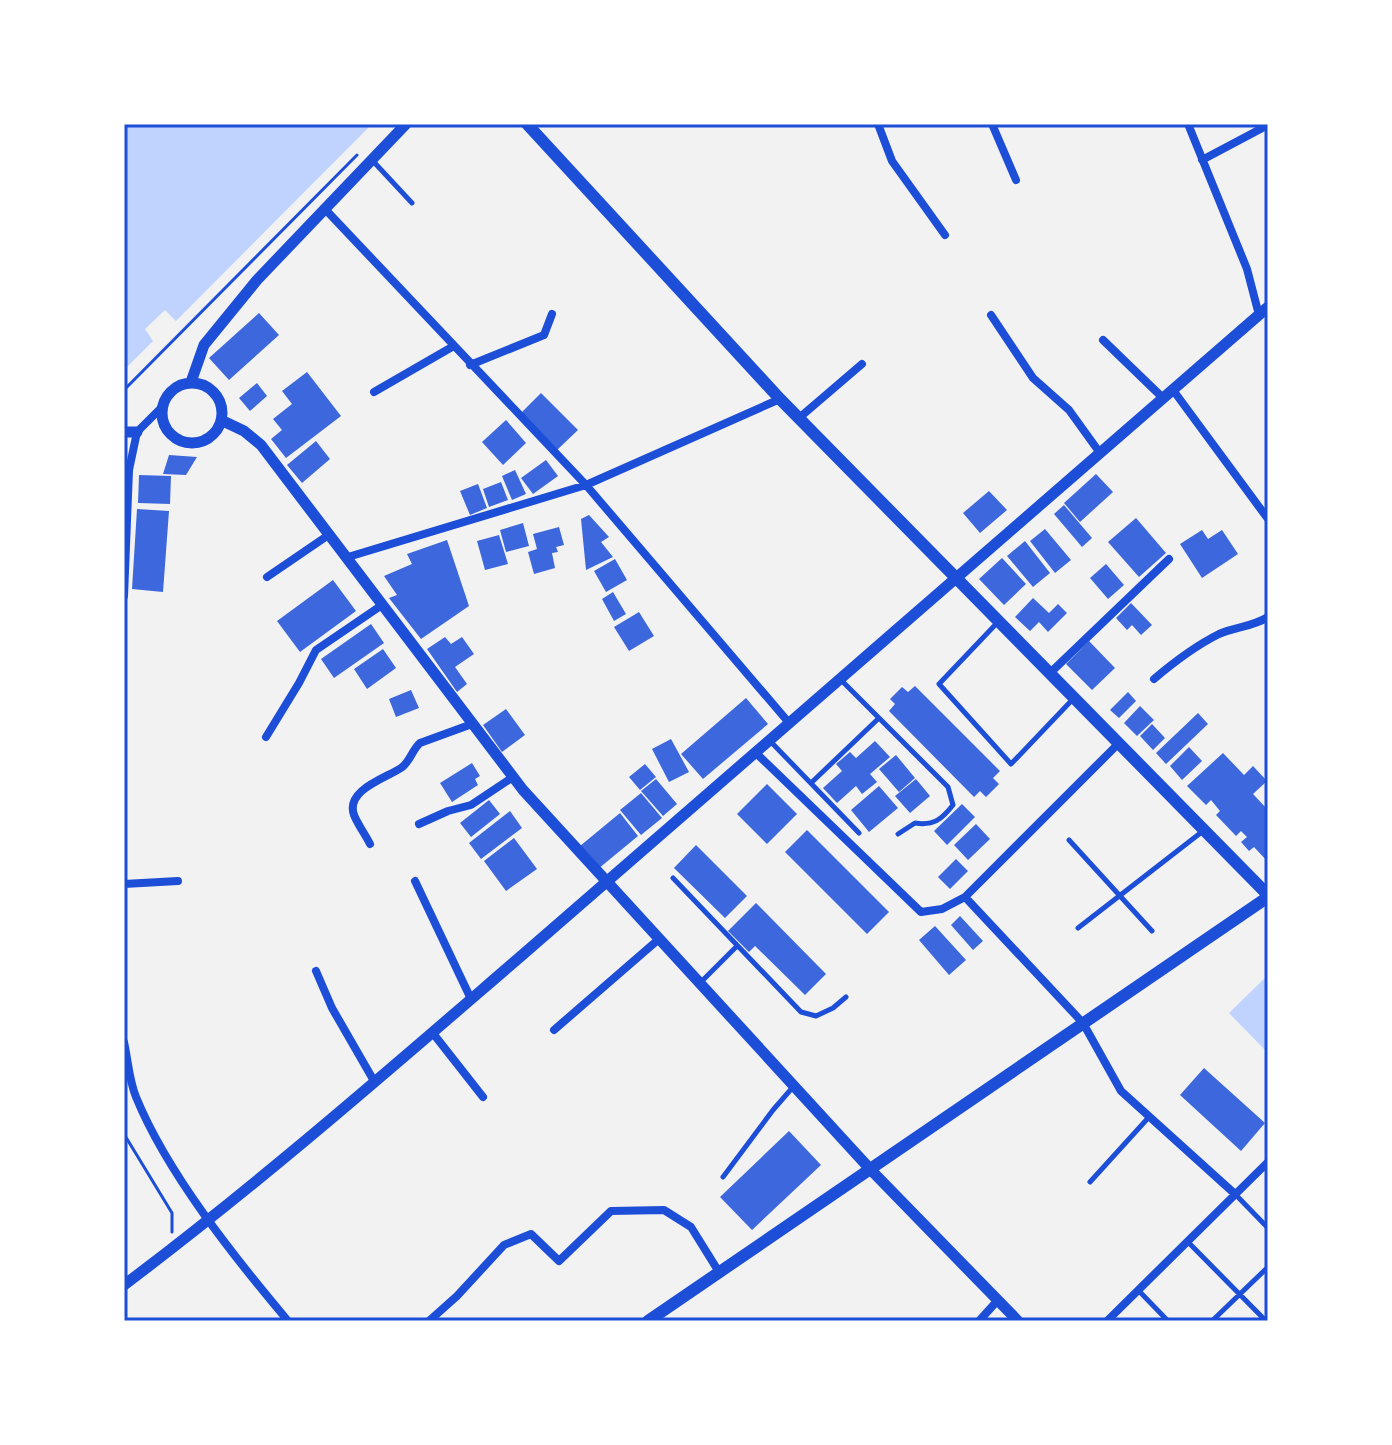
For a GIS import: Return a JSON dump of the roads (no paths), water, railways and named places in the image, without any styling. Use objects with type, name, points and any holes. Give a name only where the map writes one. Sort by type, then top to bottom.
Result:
[{"type":"main road","points":[[527,124],[780,399],[1268,896],[719,1272],[656,1319]]},
{"type":"street","points":[[191,382],[204,345],[257,280],[406,124]]},
{"type":"street","points":[[878,124],[892,161],[945,235]]},
{"type":"street","points":[[992,124],[1016,180]]},
{"type":"street","points":[[124,1285],[209,1221],[607,883],[1263,311],[1188,124]]},
{"type":"street","points":[[1202,160],[1268,125]]},
{"type":"street","points":[[324,208],[452,347],[586,485],[790,724]]},
{"type":"street","points":[[470,365],[544,335],[552,314]]},
{"type":"street","points":[[991,315],[1033,378],[1069,410],[1100,453]]},
{"type":"street","points":[[1103,340],[1163,398]]},
{"type":"street","points":[[374,392],[452,347]]},
{"type":"street","points":[[799,418],[862,364]]},
{"type":"street","points":[[124,596],[129,470],[137,432],[162,407],[172,389],[191,382],[210,388],[217,396],[221,405],[221,420],[207,439],[188,443],[171,434],[165,426],[162,407]]},
{"type":"street","points":[[1173,390],[1268,519]]},
{"type":"street","points":[[348,557],[586,485],[780,399]]},
{"type":"street","points":[[221,420],[244,431],[261,445],[513,777],[870,1169],[1018,1321]]},
{"type":"street","points":[[124,432],[137,432]]},
{"type":"street","points":[[267,577],[330,534]]},
{"type":"street","points":[[1049,674],[1169,559]]},
{"type":"street","points":[[266,737],[316,650],[382,605]]},
{"type":"street","points":[[1154,679],[1183,655],[1221,633],[1255,625],[1268,617]]},
{"type":"street","points":[[370,844],[353,813],[352,804],[358,795],[404,766],[420,743],[472,724]]},
{"type":"street","points":[[757,754],[921,912],[942,909],[965,897],[1118,744]]},
{"type":"street","points":[[419,824],[471,805],[513,777]]},
{"type":"street","points":[[124,884],[178,881]]},
{"type":"street","points":[[415,881],[471,999]]},
{"type":"street","points":[[965,897],[1083,1023],[1121,1091],[1235,1194]]},
{"type":"street","points":[[554,1030],[659,939]]},
{"type":"street","points":[[316,971],[332,1008],[374,1081]]},
{"type":"street","points":[[432,1032],[483,1097]]},
{"type":"street","points":[[124,1042],[135,1095],[168,1158],[278,1317],[288,1321]]},
{"type":"street","points":[[1107,1321],[1268,1162]]},
{"type":"street","points":[[429,1321],[504,1245],[531,1234],[559,1261],[611,1211],[664,1210],[691,1227],[719,1272]]},
{"type":"street","points":[[979,1321],[998,1300]]},
{"type":"lane","points":[[372,159],[412,203]]},
{"type":"lane","points":[[997,622],[939,684],[1011,764],[1073,699]]},
{"type":"lane","points":[[841,680],[948,787],[953,805],[941,820],[926,825],[915,823],[898,834]]},
{"type":"lane","points":[[811,783],[879,718]]},
{"type":"lane","points":[[771,741],[859,833]]},
{"type":"lane","points":[[1078,928],[1204,830]]},
{"type":"lane","points":[[1069,840],[1152,931]]},
{"type":"lane","points":[[673,878],[801,1012],[816,1016],[846,997]]},
{"type":"lane","points":[[699,984],[737,946]]},
{"type":"lane","points":[[723,1177],[794,1086]]},
{"type":"lane","points":[[1090,1182],[1149,1117]]},
{"type":"lane","points":[[1235,1194],[1268,1228]]},
{"type":"lane","points":[[1188,1242],[1266,1321]]},
{"type":"lane","points":[[1212,1321],[1268,1267]]},
{"type":"lane","points":[[1139,1291],[1168,1321]]},
{"type":"water","points":[[130,124],[372,124],[176,321],[165,310],[145,329],[153,341],[124,370],[124,130]]},
{"type":"water","points":[[1268,975],[1268,1053],[1229,1013]]}]
